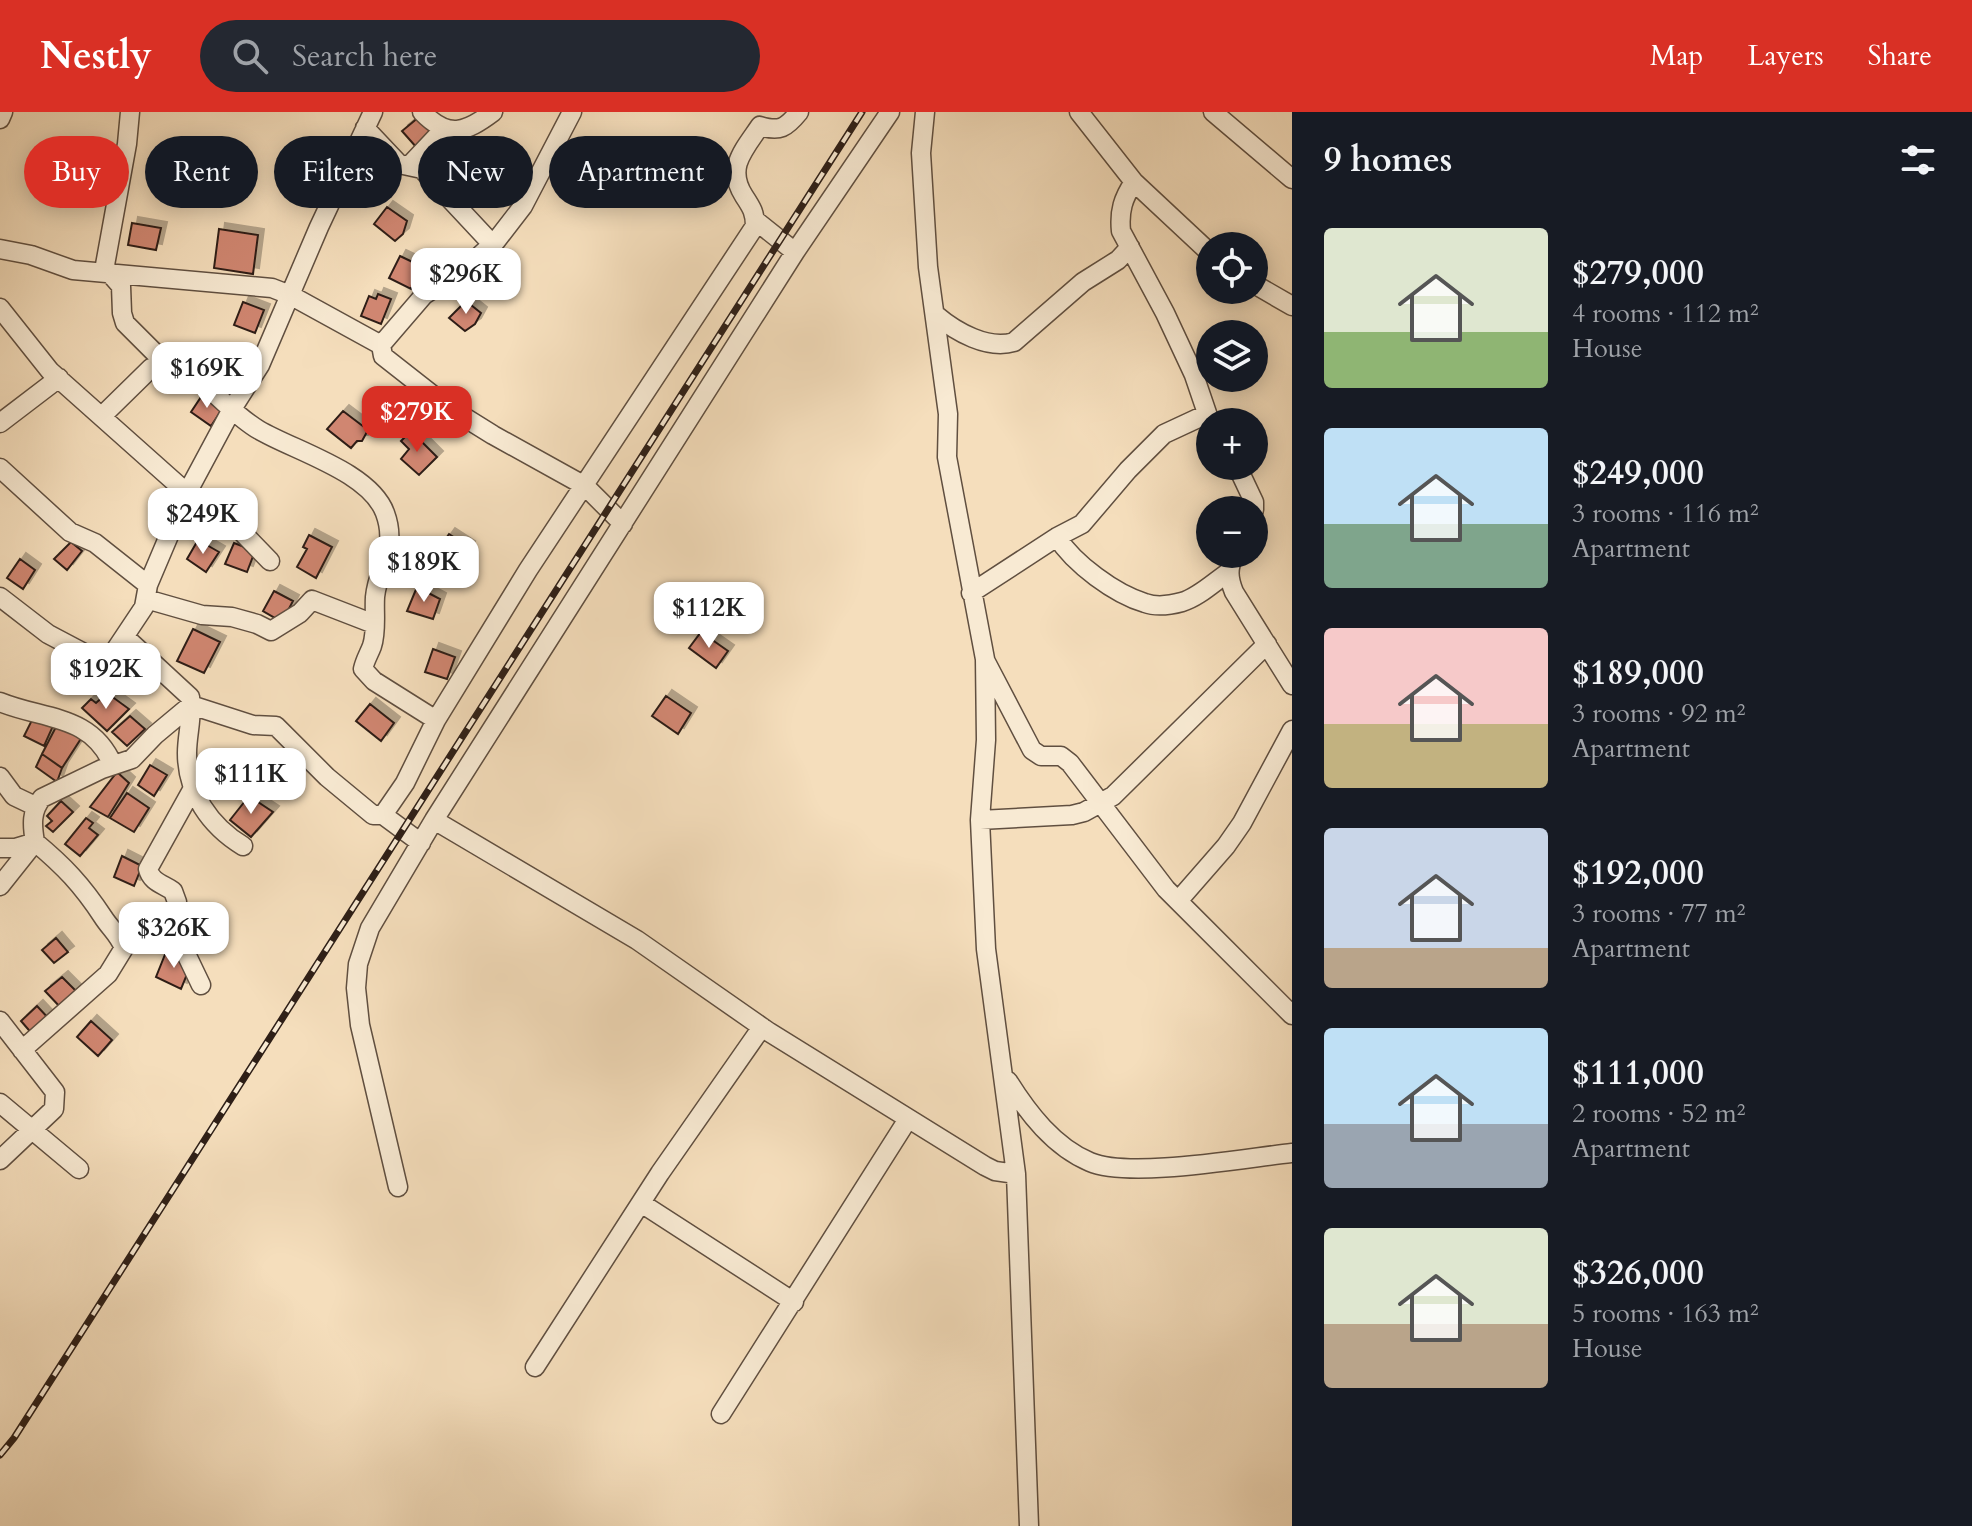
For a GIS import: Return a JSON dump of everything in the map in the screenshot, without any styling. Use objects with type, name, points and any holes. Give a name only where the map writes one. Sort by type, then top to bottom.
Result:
[{"type":"street","points":[[0,119],[3,112]]},
{"type":"street","points":[[130,112],[105,265],[121,286],[125,323],[170,368]]},
{"type":"street","points":[[422,112],[443,130],[455,131],[493,112]]},
{"type":"street","points":[[381,345],[432,287],[465,269],[493,245],[523,206],[572,112]]},
{"type":"street","points":[[383,815],[405,783],[436,720],[528,570],[755,226],[755,212],[735,182],[737,164],[755,119],[776,131],[786,128],[799,112]]},
{"type":"street","points":[[398,1187],[360,1025],[356,988],[358,964],[370,928],[434,820],[795,252],[890,112]]},
{"type":"street","points":[[925,112],[921,153],[928,267],[948,414],[947,457],[985,659],[986,740],[980,820],[986,949],[1016,1174],[1029,1526]]},
{"type":"street","points":[[1079,112],[1134,182],[1196,240]]},
{"type":"street","points":[[1225,115],[1292,179]]},
{"type":"street","points":[[369,120],[399,164],[422,169],[493,245]]},
{"type":"street","points":[[0,597],[48,634],[101,662],[107,660],[125,637],[144,607],[147,592],[187,493],[232,409],[260,365],[369,120]]},
{"type":"street","points":[[409,166],[443,130]]},
{"type":"street","points":[[1134,182],[1124,196],[1121,231],[1177,338],[1205,408]]},
{"type":"street","points":[[755,220],[795,252]]},
{"type":"street","points":[[936,315],[964,334],[987,342],[1003,345],[1014,342],[1083,282],[1118,260],[1130,247]]},
{"type":"street","points":[[0,249],[31,255],[61,268],[272,288],[381,345]]},
{"type":"street","points":[[1268,292],[1292,306]]},
{"type":"street","points":[[0,308],[50,371],[187,493],[231,522],[270,561]]},
{"type":"street","points":[[381,345],[383,356],[448,407],[585,486],[623,524]]},
{"type":"street","points":[[102,416],[151,368],[179,370],[258,430],[337,467],[375,497],[382,506],[390,540],[375,598],[372,645],[363,669],[365,674],[436,720]]},
{"type":"street","points":[[0,423],[59,378]]},
{"type":"street","points":[[971,593],[1082,524],[1164,434],[1196,422]]},
{"type":"street","points":[[0,468],[70,532],[95,543],[147,592],[202,615],[232,617],[271,631],[300,613],[312,600],[374,624]]},
{"type":"street","points":[[1057,537],[1080,564],[1145,603],[1185,601],[1226,568]]},
{"type":"street","points":[[1232,568],[1234,592],[1292,685]]},
{"type":"street","points":[[125,637],[190,697],[189,779],[218,829],[243,846]]},
{"type":"street","points":[[980,820],[1072,815],[1100,803],[1131,781],[1267,644]]},
{"type":"street","points":[[985,659],[1032,750],[1041,756],[1061,756],[1070,763],[1166,889],[1292,1015]]},
{"type":"street","points":[[0,702],[22,711],[74,722],[108,753],[113,765]]},
{"type":"street","points":[[191,705],[253,725],[276,726],[327,777],[373,815],[383,815],[421,843]]},
{"type":"street","points":[[22,1050],[108,974],[124,948],[120,937],[104,919],[91,896],[35,842],[35,806],[59,788],[132,759],[191,705]]},
{"type":"street","points":[[1178,901],[1242,823],[1292,730]]},
{"type":"street","points":[[0,777],[14,796],[35,806]]},
{"type":"street","points":[[193,788],[148,869],[157,883],[173,891],[177,902],[178,937],[201,985]]},
{"type":"street","points":[[434,820],[637,940],[762,1027],[985,1166],[1016,1174]]},
{"type":"street","points":[[0,848],[15,848],[35,842]]},
{"type":"street","points":[[0,886],[35,842]]},
{"type":"street","points":[[0,1021],[55,1092],[56,1103],[54,1109],[0,1160]]},
{"type":"street","points":[[535,1367],[641,1203],[762,1027]]},
{"type":"street","points":[[1004,1076],[1043,1128],[1061,1145],[1091,1163],[1118,1169],[1158,1168],[1292,1153]]},
{"type":"street","points":[[0,1103],[79,1169]]},
{"type":"street","points":[[721,1414],[908,1119]]},
{"type":"street","points":[[641,1203],[794,1302]]},
{"type":"building","points":[[419,117],[433,133],[418,136],[417,148],[402,131]]},
{"type":"building","points":[[386,208],[407,221],[403,234],[395,241],[374,224]]},
{"type":"building","points":[[132,223],[161,228],[156,250],[128,245]]},
{"type":"building","points":[[219,229],[258,235],[253,274],[214,268]]},
{"type":"building","points":[[400,256],[421,266],[411,289],[389,278]]},
{"type":"building","points":[[378,294],[391,299],[381,324],[361,316],[369,296],[376,299]]},
{"type":"building","points":[[466,301],[481,313],[475,324],[465,331],[449,318]]},
{"type":"building","points":[[243,302],[264,310],[255,333],[234,325]]},
{"type":"building","points":[[203,394],[223,408],[211,426],[191,412]]},
{"type":"building","points":[[343,411],[368,430],[362,441],[357,441],[351,448],[327,429]]},
{"type":"building","points":[[411,431],[437,457],[419,475],[401,459],[409,449],[401,441]]},
{"type":"building","points":[[449,534],[469,547],[456,568],[435,554]]},
{"type":"building","points":[[309,535],[332,547],[316,578],[297,567],[307,549],[303,547]]},
{"type":"building","points":[[198,540],[219,552],[206,572],[187,559]]},
{"type":"building","points":[[71,542],[82,551],[67,570],[54,559]]},
{"type":"building","points":[[234,543],[255,551],[247,572],[225,564]]},
{"type":"building","points":[[20,559],[35,570],[23,589],[7,578]]},
{"type":"building","points":[[417,587],[440,599],[433,619],[407,611]]},
{"type":"building","points":[[274,591],[293,601],[282,622],[263,611]]},
{"type":"building","points":[[193,629],[220,642],[204,673],[177,661]]},
{"type":"building","points":[[701,632],[728,651],[716,668],[689,648]]},
{"type":"building","points":[[433,649],[455,657],[447,679],[425,672]]},
{"type":"building","points":[[136,658],[160,677],[143,693],[120,677]]},
{"type":"building","points":[[107,693],[129,709],[107,731],[82,708],[91,699],[96,703]]},
{"type":"building","points":[[666,696],[691,713],[678,734],[652,716]]},
{"type":"building","points":[[370,704],[394,723],[381,741],[356,721]]},
{"type":"building","points":[[34,716],[53,726],[44,746],[24,736]]},
{"type":"building","points":[[130,716],[145,729],[127,746],[112,732]]},
{"type":"building","points":[[58,723],[82,737],[62,768],[42,754]]},
{"type":"building","points":[[42,754],[62,768],[57,782],[36,767]]},
{"type":"building","points":[[150,765],[167,775],[154,796],[138,785]]},
{"type":"building","points":[[117,772],[129,783],[108,817],[90,807]]},
{"type":"building","points":[[127,793],[149,808],[134,832],[110,818]]},
{"type":"building","points":[[249,796],[273,812],[251,837],[230,820]]},
{"type":"building","points":[[61,801],[73,812],[53,832],[46,826],[52,821],[47,816]]},
{"type":"building","points":[[86,818],[93,823],[89,828],[98,835],[80,856],[65,844]]},
{"type":"building","points":[[122,856],[142,866],[134,886],[114,877]]},
{"type":"building","points":[[56,938],[68,952],[54,963],[42,950]]},
{"type":"building","points":[[166,952],[186,960],[190,967],[181,989],[156,977]]},
{"type":"building","points":[[62,977],[77,992],[61,1008],[45,991]]},
{"type":"building","points":[[37,1006],[51,1021],[34,1036],[21,1021]]},
{"type":"building","points":[[91,1021],[112,1040],[98,1056],[77,1037]]},
{"type":"railway","points":[[0,1455],[14,1438],[862,112]]}]
